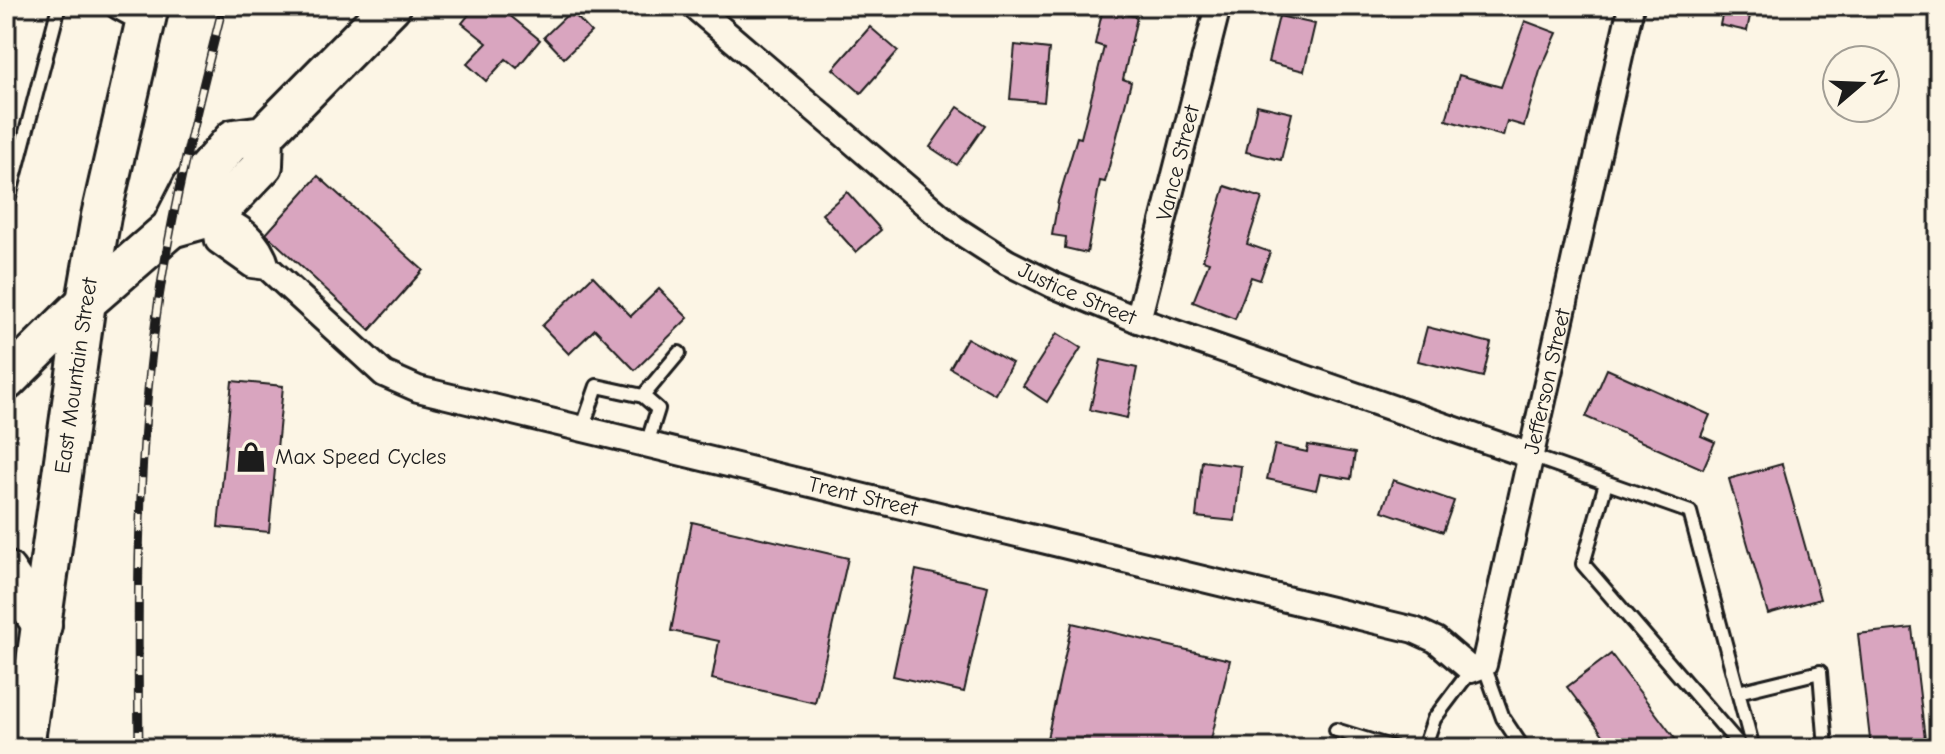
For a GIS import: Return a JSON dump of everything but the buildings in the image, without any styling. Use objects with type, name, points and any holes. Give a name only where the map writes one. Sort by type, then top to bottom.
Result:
[{"type":"main road","points":[[6,381],[86,302],[171,228],[192,187],[234,139],[264,135],[391,6]]},
{"type":"main road","name":"East Mountain Street","points":[[24,748],[86,302],[137,11]]},
{"type":"main road","points":[[171,228],[214,216],[263,165],[264,135]]},
{"type":"main road","points":[[6,571],[42,625]]},
{"type":"street","name":"Justice Street","points":[[694,6],[954,228],[1040,279],[1138,320],[1531,456]]},
{"type":"street","name":"Vance Street","points":[[1138,320],[1218,6]]},
{"type":"street","name":"Jefferson Street","points":[[1478,667],[1531,456],[1631,6]]},
{"type":"street","name":"Trent Street","points":[[214,216],[218,241],[252,265],[267,267],[384,374],[418,389],[1414,630],[1478,667]]},
{"type":"lane","points":[[6,209],[59,6]]},
{"type":"lane","points":[[643,396],[679,353]]},
{"type":"lane","points":[[582,429],[597,386],[643,396],[658,409],[647,444]]},
{"type":"lane","points":[[1531,456],[1690,512],[1753,748]]},
{"type":"lane","points":[[1606,483],[1583,564],[1742,748]]},
{"type":"lane","points":[[1424,748],[1434,719],[1478,667],[1503,718],[1523,748]]},
{"type":"lane","points":[[1738,692],[1820,672],[1826,748]]},
{"type":"lane","points":[[1336,730],[1394,748]]},
{"type":"railway","points":[[139,748],[140,533],[150,372],[176,201],[223,6]]},
{"type":"place","name":"Max Speed Cycles","points":[[251,457]]}]
